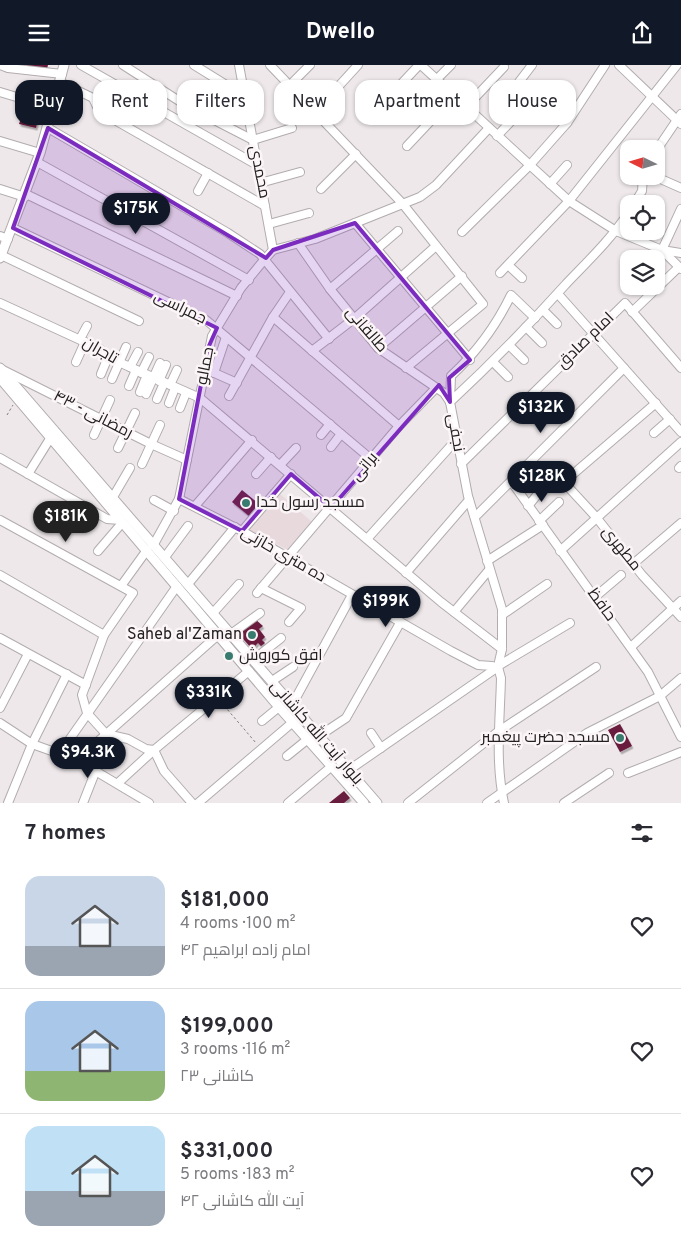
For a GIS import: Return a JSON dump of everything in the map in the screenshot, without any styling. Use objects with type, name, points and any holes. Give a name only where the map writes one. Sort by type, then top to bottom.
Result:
[{"type":"main road","points":[[1,256],[4,238],[13,228],[26,196],[48,127]]},
{"type":"main road","name":"بلوار آیت الله کاشانی","points":[[0,368],[113,497],[177,586],[218,635],[364,803]]},
{"type":"main road","name":"بلوار آیت الله کاشانی","points":[[1,383],[51,437],[121,522],[150,547],[165,557],[377,803]]},
{"type":"street","points":[[0,65],[8,68],[62,74],[93,99],[99,111],[265,206]]},
{"type":"street","points":[[80,65],[95,68],[257,165]]},
{"type":"street","points":[[123,65],[187,106],[253,140],[292,128]]},
{"type":"street","points":[[194,65],[218,80]]},
{"type":"street","points":[[270,65],[284,80]]},
{"type":"street","points":[[295,80],[310,65]]},
{"type":"street","points":[[344,80],[358,65]]},
{"type":"street","points":[[405,80],[420,65],[437,79],[451,65]]},
{"type":"street","points":[[521,80],[532,65]]},
{"type":"street","points":[[576,109],[605,65]]},
{"type":"street","points":[[619,65],[678,123]]},
{"type":"street","points":[[500,273],[569,201],[677,65]]},
{"type":"street","name":"محمدی","points":[[242,67],[243,80]]},
{"type":"street","points":[[479,93],[504,67]]},
{"type":"street","points":[[0,92],[15,97]]},
{"type":"street","points":[[665,140],[678,123],[681,114]]},
{"type":"street","points":[[479,118],[569,201],[616,231],[662,250],[681,209]]},
{"type":"street","name":"محمدی","points":[[250,125],[273,250]]},
{"type":"street","points":[[327,125],[402,203],[483,304],[406,368]]},
{"type":"street","points":[[407,146],[427,125]]},
{"type":"street","points":[[497,136],[507,125]]},
{"type":"street","points":[[462,232],[529,166],[565,125]]},
{"type":"street","points":[[48,127],[228,233],[260,254],[329,339]]},
{"type":"street","points":[[273,250],[315,239],[428,192],[489,128]]},
{"type":"street","points":[[0,141],[38,158],[249,280]]},
{"type":"street","points":[[321,189],[356,154]]},
{"type":"street","points":[[550,184],[567,165]]},
{"type":"street","points":[[260,183],[300,172]]},
{"type":"street","points":[[198,191],[208,173]]},
{"type":"street","points":[[665,181],[681,188]]},
{"type":"street","points":[[0,189],[26,196],[237,296]]},
{"type":"street","points":[[268,224],[309,213]]},
{"type":"street","points":[[355,223],[379,249],[470,360]]},
{"type":"street","name":"نجفی","points":[[504,803],[498,755],[501,678],[497,667],[502,649],[502,615],[469,500],[450,402],[493,362],[543,310],[620,225]]},
{"type":"street","name":"جمراسی","points":[[13,228],[206,320],[371,459]]},
{"type":"street","points":[[330,289],[398,231]]},
{"type":"street","name":"طالقانی","points":[[298,243],[330,289],[378,348],[444,393],[450,402]]},
{"type":"street","points":[[312,351],[355,318],[436,247]]},
{"type":"street","name":"جمالو","points":[[120,586],[150,547],[174,511],[179,499],[206,369],[208,348],[217,328],[237,296],[273,250]]},
{"type":"street","points":[[665,250],[681,253]]},
{"type":"street","points":[[665,253],[680,268],[632,312],[681,368]]},
{"type":"street","points":[[1,256],[139,321]]},
{"type":"street","points":[[508,265],[522,277]]},
{"type":"street","points":[[378,348],[462,276]]},
{"type":"street","points":[[229,396],[273,317],[290,292]]},
{"type":"street","points":[[558,294],[681,432]]},
{"type":"street","points":[[450,402],[451,376],[470,360],[502,313],[511,295],[534,318]]},
{"type":"street","name":"تاجران","points":[[0,303],[83,340],[100,349],[108,357],[200,398],[252,440],[406,573],[502,649]]},
{"type":"street","name":"امام صادق","points":[[461,465],[625,303],[632,312]]},
{"type":"street","points":[[543,310],[557,323]]},
{"type":"street","points":[[273,317],[399,426]]},
{"type":"street","points":[[76,362],[88,325]]},
{"type":"street","points":[[526,327],[542,343]]},
{"type":"street","points":[[214,373],[226,337]]},
{"type":"street","points":[[509,345],[524,360]]},
{"type":"street","points":[[112,379],[126,347]]},
{"type":"street","points":[[138,352],[168,403]]},
{"type":"street","points":[[101,374],[108,357]]},
{"type":"street","points":[[149,357],[157,399]]},
{"type":"street","points":[[493,362],[508,377]]},
{"type":"street","points":[[143,393],[163,364]]},
{"type":"street","name":"رمضانی - ۴۳","points":[[0,368],[151,445],[187,460]]},
{"type":"street","points":[[475,517],[624,368]]},
{"type":"street","points":[[206,369],[236,383]]},
{"type":"street","points":[[129,386],[177,370]]},
{"type":"street","name":"براتی","points":[[289,622],[301,608],[259,591],[399,426],[436,388]]},
{"type":"street","points":[[180,408],[186,393]]},
{"type":"street","points":[[94,435],[110,399]]},
{"type":"street","points":[[528,506],[551,478],[558,476],[565,481],[656,403]]},
{"type":"street","points":[[118,448],[135,413]]},
{"type":"street","points":[[654,433],[670,419]]},
{"type":"street","points":[[320,435],[330,424]]},
{"type":"street","points":[[142,464],[160,425]]},
{"type":"street","points":[[331,447],[341,434]]},
{"type":"street","points":[[28,474],[51,437]]},
{"type":"street","points":[[367,539],[457,439]]},
{"type":"street","points":[[195,505],[252,440]]},
{"type":"street","points":[[560,551],[681,442]]},
{"type":"street","points":[[280,465],[296,448]]},
{"type":"street","points":[[256,474],[271,457]]},
{"type":"street","points":[[0,458],[107,519],[121,522],[98,551]]},
{"type":"street","points":[[113,497],[130,468]]},
{"type":"street","points":[[188,583],[291,474]]},
{"type":"street","name":"حافظ","points":[[510,481],[560,551],[596,597],[648,673],[681,737]]},
{"type":"street","name":"مطهری","points":[[565,481],[633,564],[681,617]]},
{"type":"street","name":"ده متری خازنی","points":[[179,499],[195,505],[400,623],[478,665],[497,667]]},
{"type":"street","points":[[154,500],[174,511]]},
{"type":"street","points":[[406,573],[469,500]]},
{"type":"street","points":[[487,561],[541,523],[559,502]]},
{"type":"street","points":[[0,520],[133,593],[104,635],[82,695],[87,713],[106,734],[128,739],[146,749],[154,750]]},
{"type":"street","points":[[633,564],[681,523]]},
{"type":"street","points":[[165,557],[188,526]]},
{"type":"street","points":[[454,612],[489,571]]},
{"type":"street","points":[[0,575],[104,635]]},
{"type":"street","points":[[596,597],[621,575]]},
{"type":"street","points":[[213,613],[239,584]]},
{"type":"street","points":[[502,615],[546,584]]},
{"type":"street","points":[[60,753],[177,586]]},
{"type":"street","points":[[292,705],[352,595]]},
{"type":"street","points":[[630,647],[681,601]]},
{"type":"street","points":[[231,634],[260,613]]},
{"type":"street","points":[[319,736],[346,718],[400,623]]},
{"type":"street","points":[[349,770],[497,667],[570,623]]},
{"type":"street","points":[[77,760],[218,635]]},
{"type":"street","points":[[0,638],[86,685]]},
{"type":"street","points":[[253,660],[281,638]]},
{"type":"street","points":[[0,708],[28,654]]},
{"type":"street","points":[[272,681],[293,667]]},
{"type":"street","points":[[408,803],[499,731],[596,667]]},
{"type":"street","points":[[118,783],[154,750],[249,671]]},
{"type":"street","points":[[8,803],[32,744],[67,675]]},
{"type":"street","points":[[487,803],[587,733],[660,696],[681,678]]},
{"type":"street","points":[[262,721],[279,707]]},
{"type":"street","points":[[198,803],[293,722]]},
{"type":"street","points":[[0,723],[32,744],[60,753],[96,770],[149,803]]},
{"type":"street","points":[[371,733],[381,749]]},
{"type":"street","points":[[287,756],[308,739]]},
{"type":"street","points":[[154,750],[164,771],[192,803]]},
{"type":"street","points":[[628,773],[681,752]]},
{"type":"street","points":[[288,803],[332,766]]},
{"type":"street","points":[[83,803],[96,770]]},
{"type":"street","points":[[564,803],[610,773]]},
{"type":"path","points":[[7,415],[17,399]]},
{"type":"path","points":[[218,698],[262,749]]},
{"type":"highlighted area","points":[[48,128],[266,258],[273,250],[355,223],[470,360],[449,378],[450,402],[439,385],[331,508],[291,474],[242,531],[179,499],[208,348],[217,328],[13,228]]},
{"type":"shaded area","points":[[279,493],[312,522],[288,550],[251,531],[249,527]]},
{"type":"building","points":[[27,65],[48,65],[47,69],[27,68]]},
{"type":"building","points":[[23,125],[37,125],[36,128]]},
{"type":"building","name":"مسجد رسول خدا","points":[[242,490],[259,504],[249,516],[232,502]]},
{"type":"building","name":"Saheb al'Zaman","points":[[255,619],[263,626],[259,629],[265,637],[262,640],[265,643],[261,646],[258,643],[252,649],[238,633]]},
{"type":"building","name":"مسجد حضرت پیغمبر","points":[[620,724],[632,746],[620,752],[608,730]]},
{"type":"building","points":[[344,791],[350,798],[344,803],[329,803]]},
{"type":"place","name":"مسجد رسول خدا","points":[[246,503]]},
{"type":"place","name":"Saheb al'Zaman","points":[[252,635]]},
{"type":"place","name":"افق کوروش","points":[[229,656]]},
{"type":"place","name":"مسجد حضرت پیغمبر","points":[[620,738]]}]
